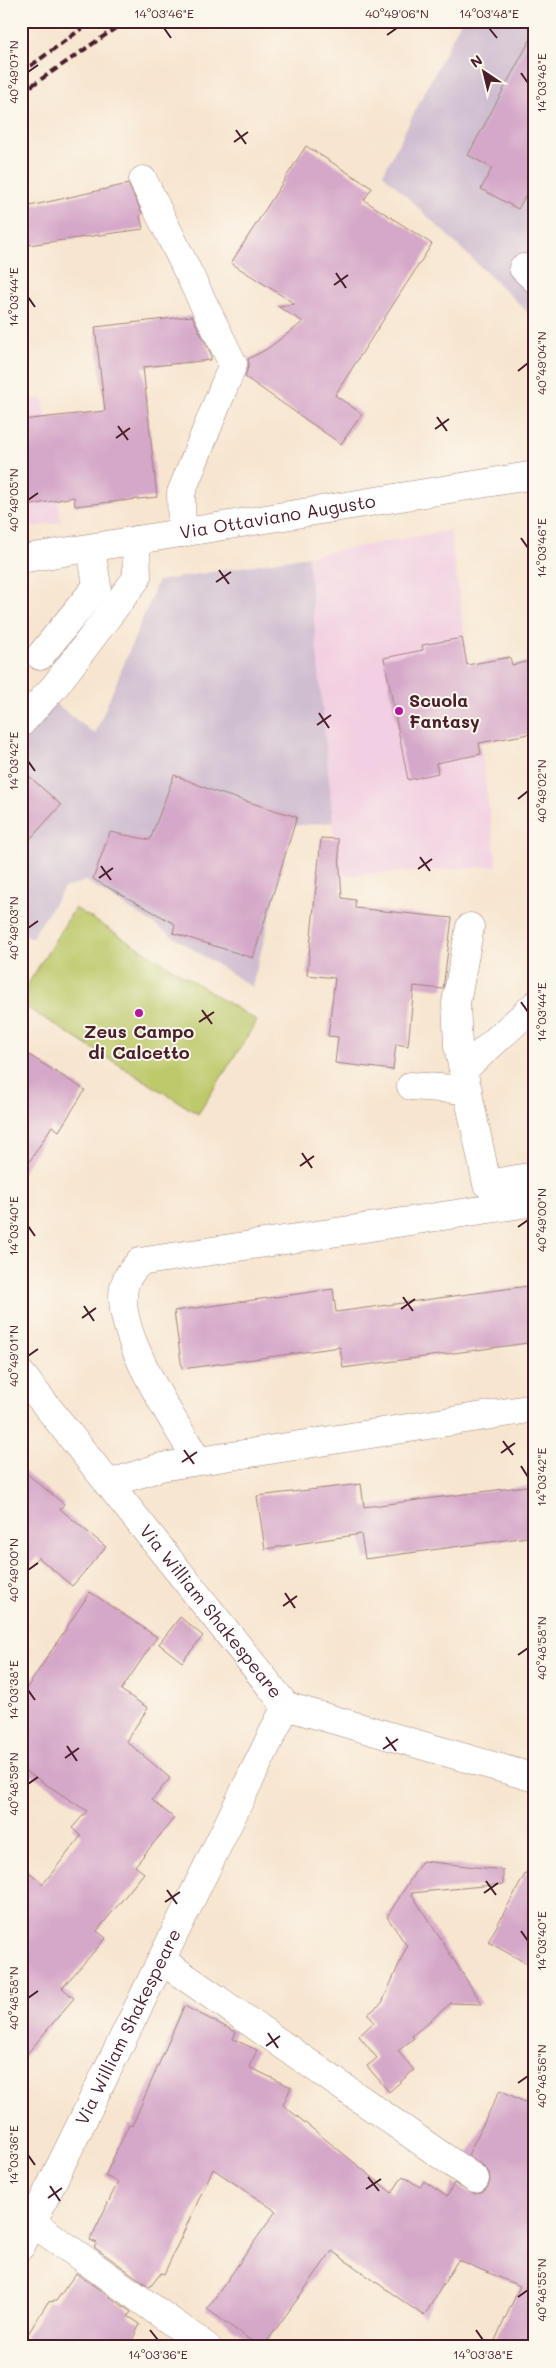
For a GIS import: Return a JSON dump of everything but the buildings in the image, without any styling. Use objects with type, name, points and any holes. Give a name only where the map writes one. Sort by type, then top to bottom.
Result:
[{"type":"street","points":[[143,180],[233,364],[181,493],[182,533]]},
{"type":"street","name":"Via Ottaviano Augusto","points":[[21,559],[535,476]]},
{"type":"street","points":[[21,722],[54,686],[137,578],[136,540]]},
{"type":"street","points":[[40,656],[97,586],[91,548]]},
{"type":"street","points":[[470,926],[456,1003],[458,1046],[487,1184],[535,1176]]},
{"type":"street","points":[[411,1086],[465,1080],[535,1005]]},
{"type":"street","points":[[198,1461],[161,1398],[132,1342],[123,1310],[125,1281],[139,1262],[535,1202]]},
{"type":"street","name":"Via William Shakespeare","points":[[21,1374],[286,1706],[27,2235]]},
{"type":"street","points":[[108,1484],[161,1467],[535,1408]]},
{"type":"street","points":[[286,1706],[535,1778]]},
{"type":"street","points":[[161,1960],[475,2179]]},
{"type":"street","points":[[27,2235],[207,2347]]},
{"type":"shaded area","points":[[461,21],[535,21],[535,319],[383,174]]},
{"type":"shaded area","points":[[21,372],[24,399],[43,399],[61,522],[21,529]]},
{"type":"shaded area","name":"Scuola Fantasy","points":[[450,530],[497,866],[338,876],[308,556]]},
{"type":"shaded area","points":[[308,556],[333,822],[293,826],[252,987],[86,881],[64,888],[31,939],[21,932],[21,735],[51,700],[95,734],[158,581]]},
{"type":"green space","name":"Zeus Campo di Calcetto","points":[[75,908],[257,1021],[198,1114],[21,1004],[21,995]]},
{"type":"railway","points":[[21,73],[92,21]]},
{"type":"railway","points":[[21,93],[126,21]]},
{"type":"place","name":"Scuola Fantasy","points":[[399,711]]},
{"type":"place","name":"Zeus Campo di Calcetto","points":[[139,1013]]}]
